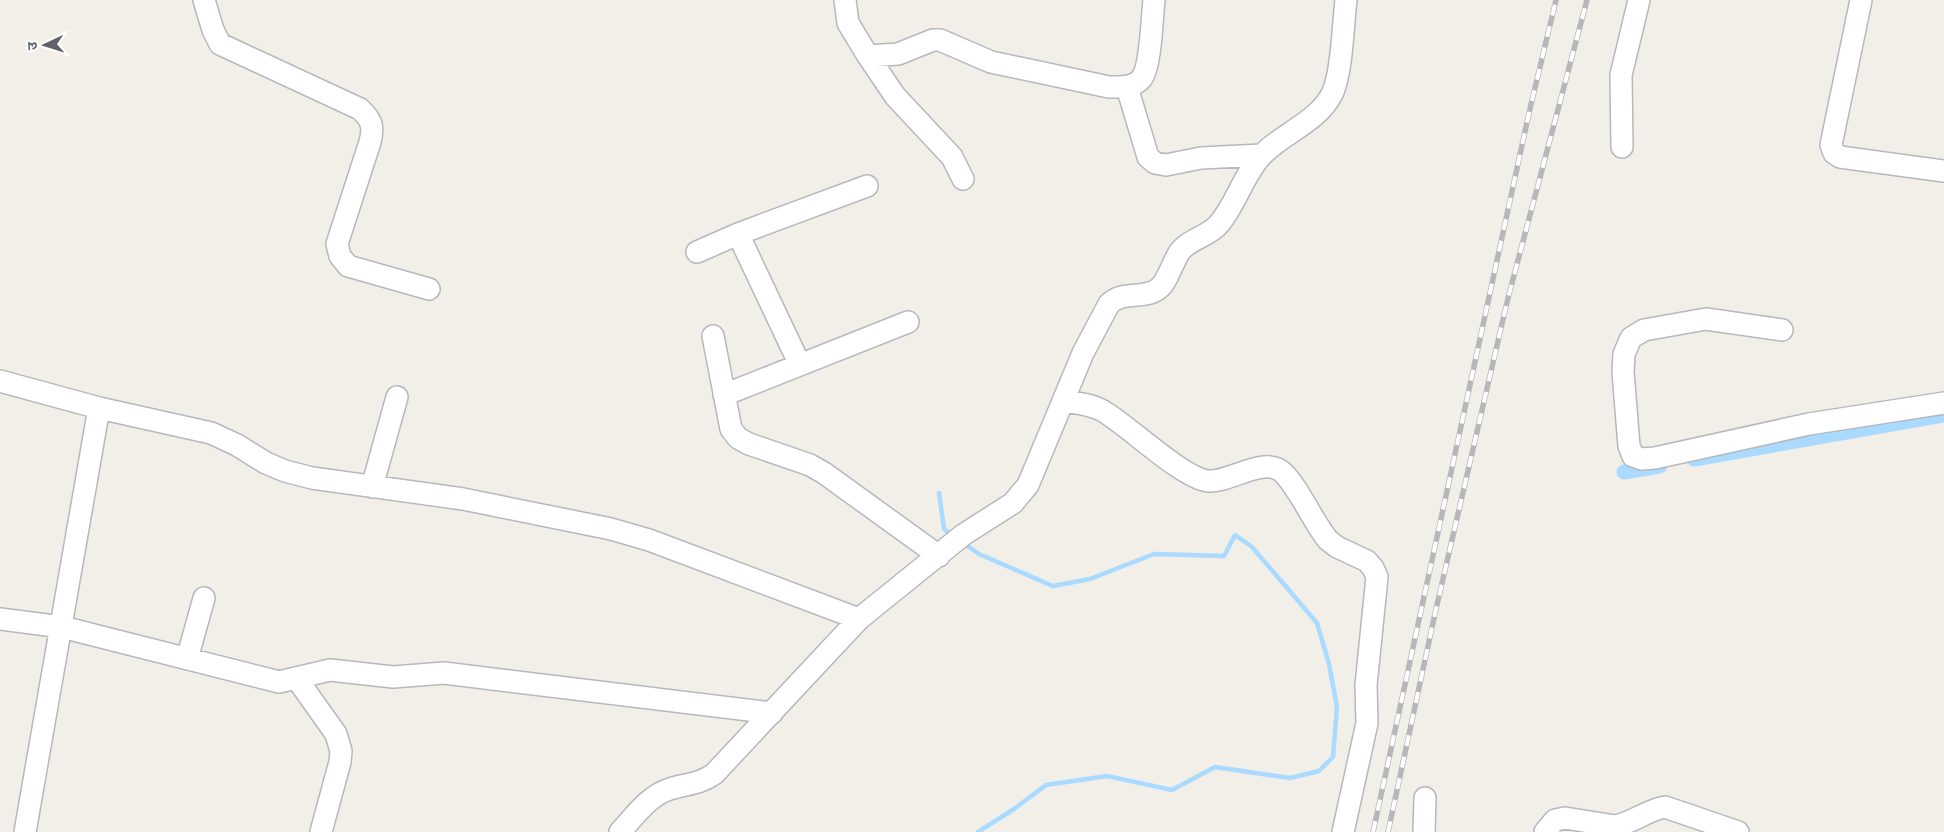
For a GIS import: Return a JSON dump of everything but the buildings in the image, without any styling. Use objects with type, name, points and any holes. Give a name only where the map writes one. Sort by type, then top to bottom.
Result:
[{"type":"street","points":[[204,0],[213,30],[220,44],[360,109],[369,116],[374,128],[337,244],[340,256],[348,266],[429,289]]},
{"type":"street","points":[[845,0],[848,24],[868,56],[895,96],[952,157],[963,179]]},
{"type":"street","points":[[868,56],[898,54],[933,40],[940,40],[992,62],[1109,87],[1127,87],[1141,79],[1146,68],[1154,0]]},
{"type":"street","points":[[620,832],[661,793],[670,789],[697,784],[714,774],[859,619],[963,535],[1013,503],[1021,494],[1028,485],[1083,353],[1109,304],[1114,298],[1143,294],[1160,287],[1181,250],[1187,244],[1218,225],[1262,156],[1313,117],[1332,95],[1337,81],[1346,0]]},
{"type":"street","points":[[1622,147],[1621,75],[1639,0]]},
{"type":"street","points":[[1861,0],[1831,145],[1834,153],[1840,157],[1944,171]]},
{"type":"street","points":[[1127,87],[1148,157],[1155,163],[1166,165],[1201,158],[1262,156]]},
{"type":"street","points":[[697,252],[738,234],[867,186]]},
{"type":"street","points":[[738,234],[800,365]]},
{"type":"street","points":[[1782,330],[1706,319],[1644,330],[1631,338],[1624,354],[1623,372],[1629,446],[1633,456],[1642,459],[1655,458],[1809,424],[1944,403]]},
{"type":"street","points":[[724,394],[908,322]]},
{"type":"street","points":[[712,336],[731,429],[738,438],[824,473],[941,554]]},
{"type":"street","points":[[0,381],[99,408],[211,433],[285,471],[312,478],[463,499],[611,529],[649,540],[859,619]]},
{"type":"street","points":[[372,487],[397,397]]},
{"type":"street","points":[[1063,401],[1081,403],[1104,412],[1183,469],[1206,481],[1218,480],[1254,469],[1268,467],[1280,470],[1289,480],[1328,540],[1337,547],[1367,561],[1373,568],[1377,577],[1377,589],[1371,626],[1366,686],[1367,723],[1343,832]]},
{"type":"street","points":[[25,832],[99,408]]},
{"type":"street","points":[[187,659],[204,598]]},
{"type":"street","points":[[0,619],[62,627],[279,682],[330,670],[393,677],[444,673],[772,713]]},
{"type":"street","points":[[297,679],[336,734],[341,751],[340,762],[321,832]]},
{"type":"street","points":[[1424,832],[1425,798]]},
{"type":"street","points":[[1545,832],[1555,820],[1565,818],[1615,826],[1624,825],[1654,809],[1665,807],[1738,832]]},
{"type":"waterway","points":[[1694,459],[1944,415]]},
{"type":"waterway","points":[[1624,472],[1660,466]]},
{"type":"waterway","points":[[939,493],[944,529],[952,535]]},
{"type":"waterway","points":[[962,542],[979,554],[1053,586],[1090,579],[1154,554],[1224,556],[1235,535],[1252,547],[1317,623],[1329,664],[1337,707],[1333,757],[1319,771],[1290,778],[1215,767],[1172,790],[1107,776],[1046,785],[1014,809],[978,832]]},
{"type":"railway","points":[[1373,832],[1529,113],[1556,0]]},
{"type":"railway","points":[[1388,832],[1436,609],[1508,298],[1587,0]]}]
